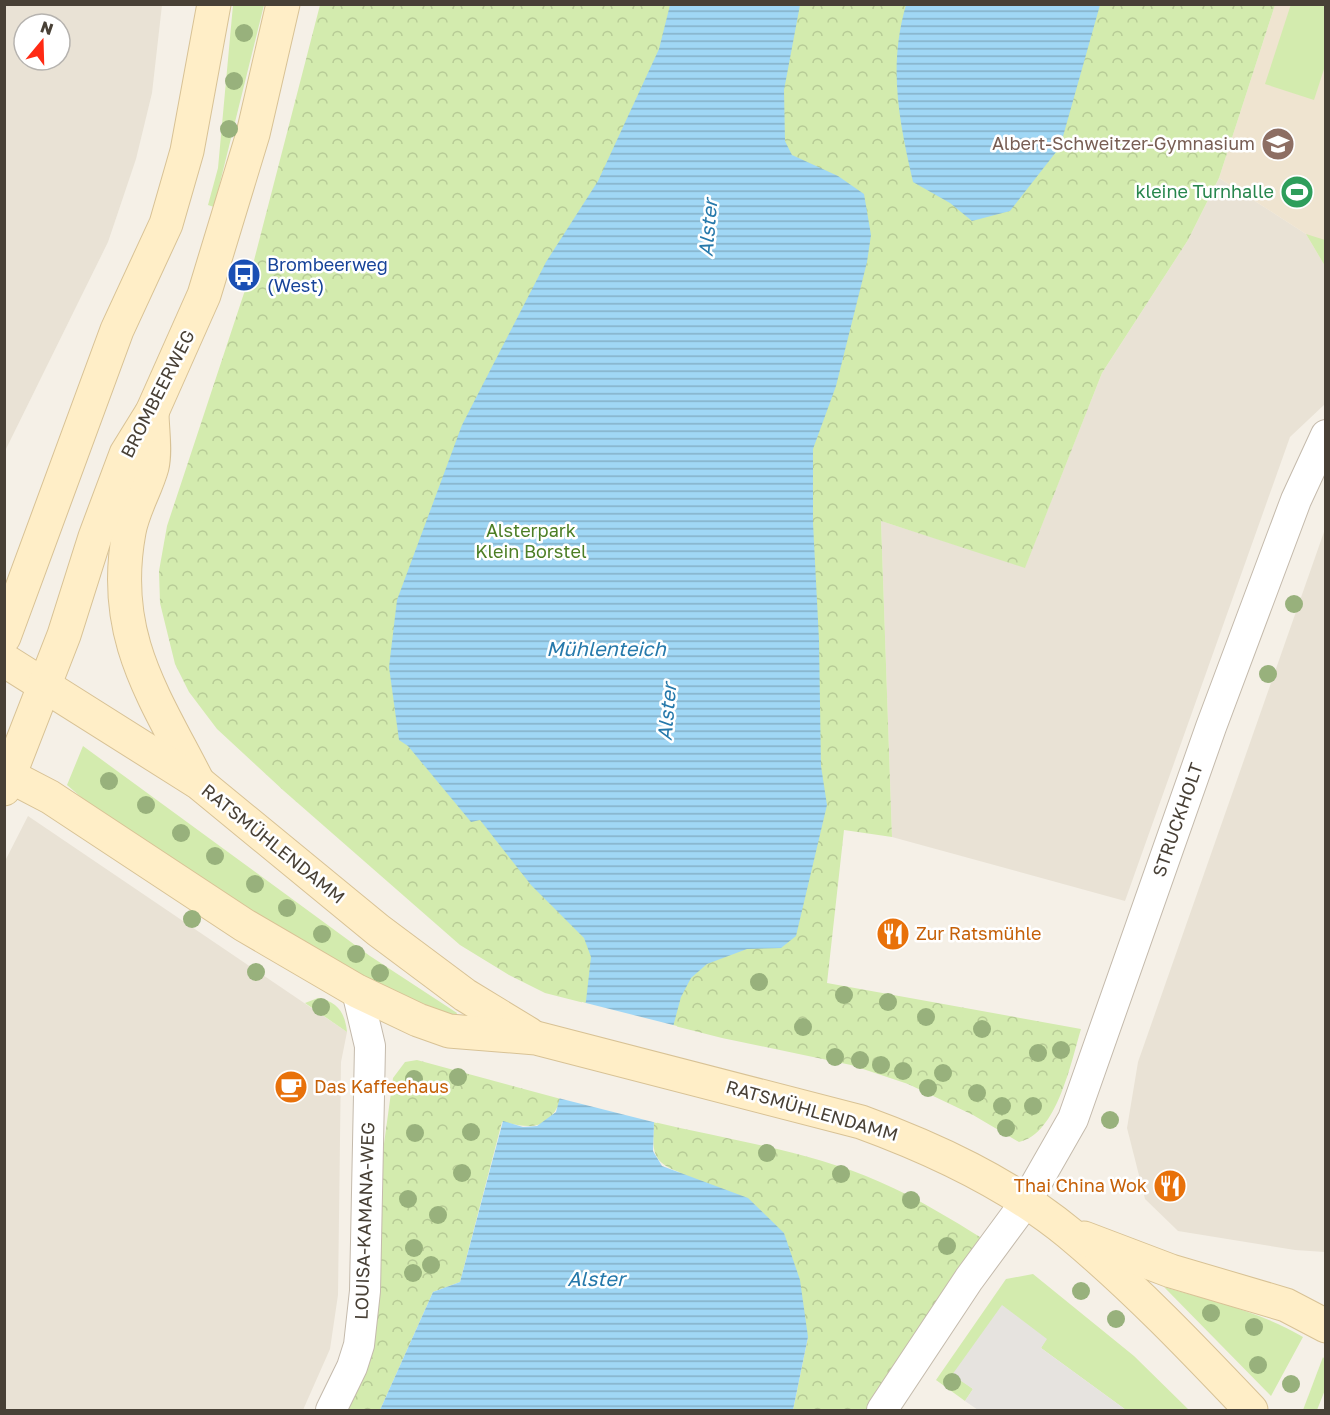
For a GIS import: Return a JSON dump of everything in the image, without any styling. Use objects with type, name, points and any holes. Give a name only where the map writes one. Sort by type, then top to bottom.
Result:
[{"type":"main road","points":[[4,637],[117,330],[166,224],[187,151],[214,4]]},
{"type":"main road","name":"BROMBEERWEG","points":[[6,779],[64,635],[95,537],[126,454],[152,412],[193,324],[221,245],[253,134],[282,4]]},
{"type":"main road","points":[[152,412],[153,464],[129,529],[124,572],[127,616],[135,654],[147,685],[199,783]]},
{"type":"main road","name":"RATSMÜHLENDAMM","points":[[4,660],[199,783],[419,962],[465,995],[536,1038]]},
{"type":"main road","name":"RATSMÜHLENDAMM","points":[[6,779],[51,797],[244,925],[357,991],[449,1031],[536,1038],[861,1122],[909,1140],[981,1174],[1068,1233],[1164,1321],[1251,1410]]},
{"type":"main road","name":"RATSMÜHLENDAMM","points":[[1068,1233],[1172,1271],[1286,1305],[1324,1323]]},
{"type":"street","name":"STRUCKHOLT","points":[[882,1410],[969,1279],[1025,1203],[1073,1119],[1211,727],[1296,500],[1326,435]]},
{"type":"street","name":"LOUISA-KAMANA-WEG","points":[[331,1410],[352,1367],[359,1345],[365,1291],[370,1046],[357,991]]},
{"type":"shaded area","points":[[5,4],[162,5],[152,93],[136,159],[108,242],[5,451]]},
{"type":"shaded area","name":"Albert-Schweitzer-Gymnasium","points":[[1275,5],[1325,5],[1325,266],[1306,234],[1219,178]]},
{"type":"shaded area","points":[[1219,178],[1306,234],[1325,266],[1325,404],[1290,437],[1125,901],[892,837],[881,521],[1025,567],[1102,373],[1188,240]]},
{"type":"shaded area","points":[[1325,529],[1325,1252],[1295,1250],[1178,1231],[1145,1199],[1127,1128],[1138,1062]]},
{"type":"shaded area","points":[[28,816],[347,1032],[341,1062],[338,1295],[330,1349],[303,1410],[5,1410],[4,863]]},
{"type":"shaded area","points":[[1002,1305],[1047,1339],[1041,1348],[1126,1410],[978,1410],[965,1401],[973,1389],[952,1375]]},
{"type":"green space","points":[[1291,4],[1325,5],[1325,66],[1314,100],[1265,84]]},
{"type":"green space","points":[[233,5],[264,5],[214,207],[208,205],[218,168]]},
{"type":"green space","name":"Alsterpark Klein Borstel","points":[[320,5],[1275,5],[1219,178],[1188,240],[1102,373],[1025,568],[881,521],[892,837],[844,830],[827,983],[1081,1029],[1067,1077],[1053,1111],[1043,1126],[1032,1136],[1019,1142],[973,1115],[908,1084],[851,1065],[722,1038],[545,993],[509,975],[460,945],[284,791],[217,729],[189,692],[175,664],[160,603],[159,571],[167,526],[251,272]]},
{"type":"green space","points":[[1306,234],[1325,240],[1325,266]]},
{"type":"green space","points":[[83,746],[370,956],[457,1013],[456,1016],[407,997],[311,948],[217,889],[82,798],[67,785]]},
{"type":"green space","points":[[318,998],[331,1002],[339,1009],[347,1032],[305,1003]]},
{"type":"green space","points":[[417,1060],[561,1099],[551,1117],[538,1125],[522,1126],[502,1122],[460,1282],[433,1292],[380,1410],[340,1410],[373,1224],[393,1078],[405,1062]]},
{"type":"green space","points":[[654,1122],[798,1154],[853,1171],[907,1195],[985,1240],[868,1410],[793,1410],[808,1337],[679,1172],[658,1159],[653,1140]]},
{"type":"green space","points":[[1033,1274],[1134,1356],[1189,1410],[1126,1410],[1041,1348],[1046,1339],[953,1374],[973,1389],[965,1401],[936,1380],[1006,1279]]},
{"type":"green space","points":[[1164,1287],[1253,1314],[1303,1337],[1271,1396]]},
{"type":"green space","points":[[1323,1357],[1325,1360],[1325,1390],[1317,1410],[1303,1410]]},
{"type":"water","name":"Mühlenteich","points":[[670,5],[800,5],[784,90],[785,141],[792,155],[838,176],[864,194],[871,235],[867,262],[836,386],[813,449],[813,523],[819,640],[821,766],[827,805],[796,936],[781,948],[747,949],[707,964],[691,978],[681,997],[674,1023],[654,1122],[653,1151],[662,1166],[748,1198],[784,1233],[800,1280],[808,1337],[793,1410],[380,1410],[433,1292],[460,1282],[503,1121],[523,1127],[537,1126],[556,1112],[586,1001],[591,957],[584,938],[531,885],[480,820],[471,822],[408,746],[399,740],[389,667],[397,600],[462,425],[546,262],[598,181],[659,49]]},
{"type":"water","points":[[906,5],[1100,5],[1060,147],[1010,211],[972,221],[950,203],[913,182],[897,94],[898,50]]},
{"type":"pier","points":[[582,1002],[677,1026],[657,1123],[558,1098]]},
{"type":"place","name":"Albert-Schweitzer-Gymnasium","points":[[1278,144]]},
{"type":"place","name":"kleine Turnhalle","points":[[1297,192]]},
{"type":"place","name":"Brombeerweg (West)","points":[[244,275]]},
{"type":"place","name":"Zur Ratsmühle","points":[[893,934]]},
{"type":"place","name":"Das Kaffeehaus","points":[[291,1087]]},
{"type":"place","name":"Thai China Wok","points":[[1170,1186]]},
{"type":"water label","name":"Alster","points":[[708,228]]},
{"type":"water label","name":"Alster","points":[[667,712]]},
{"type":"water label","name":"Alster","points":[[596,1279]]}]
